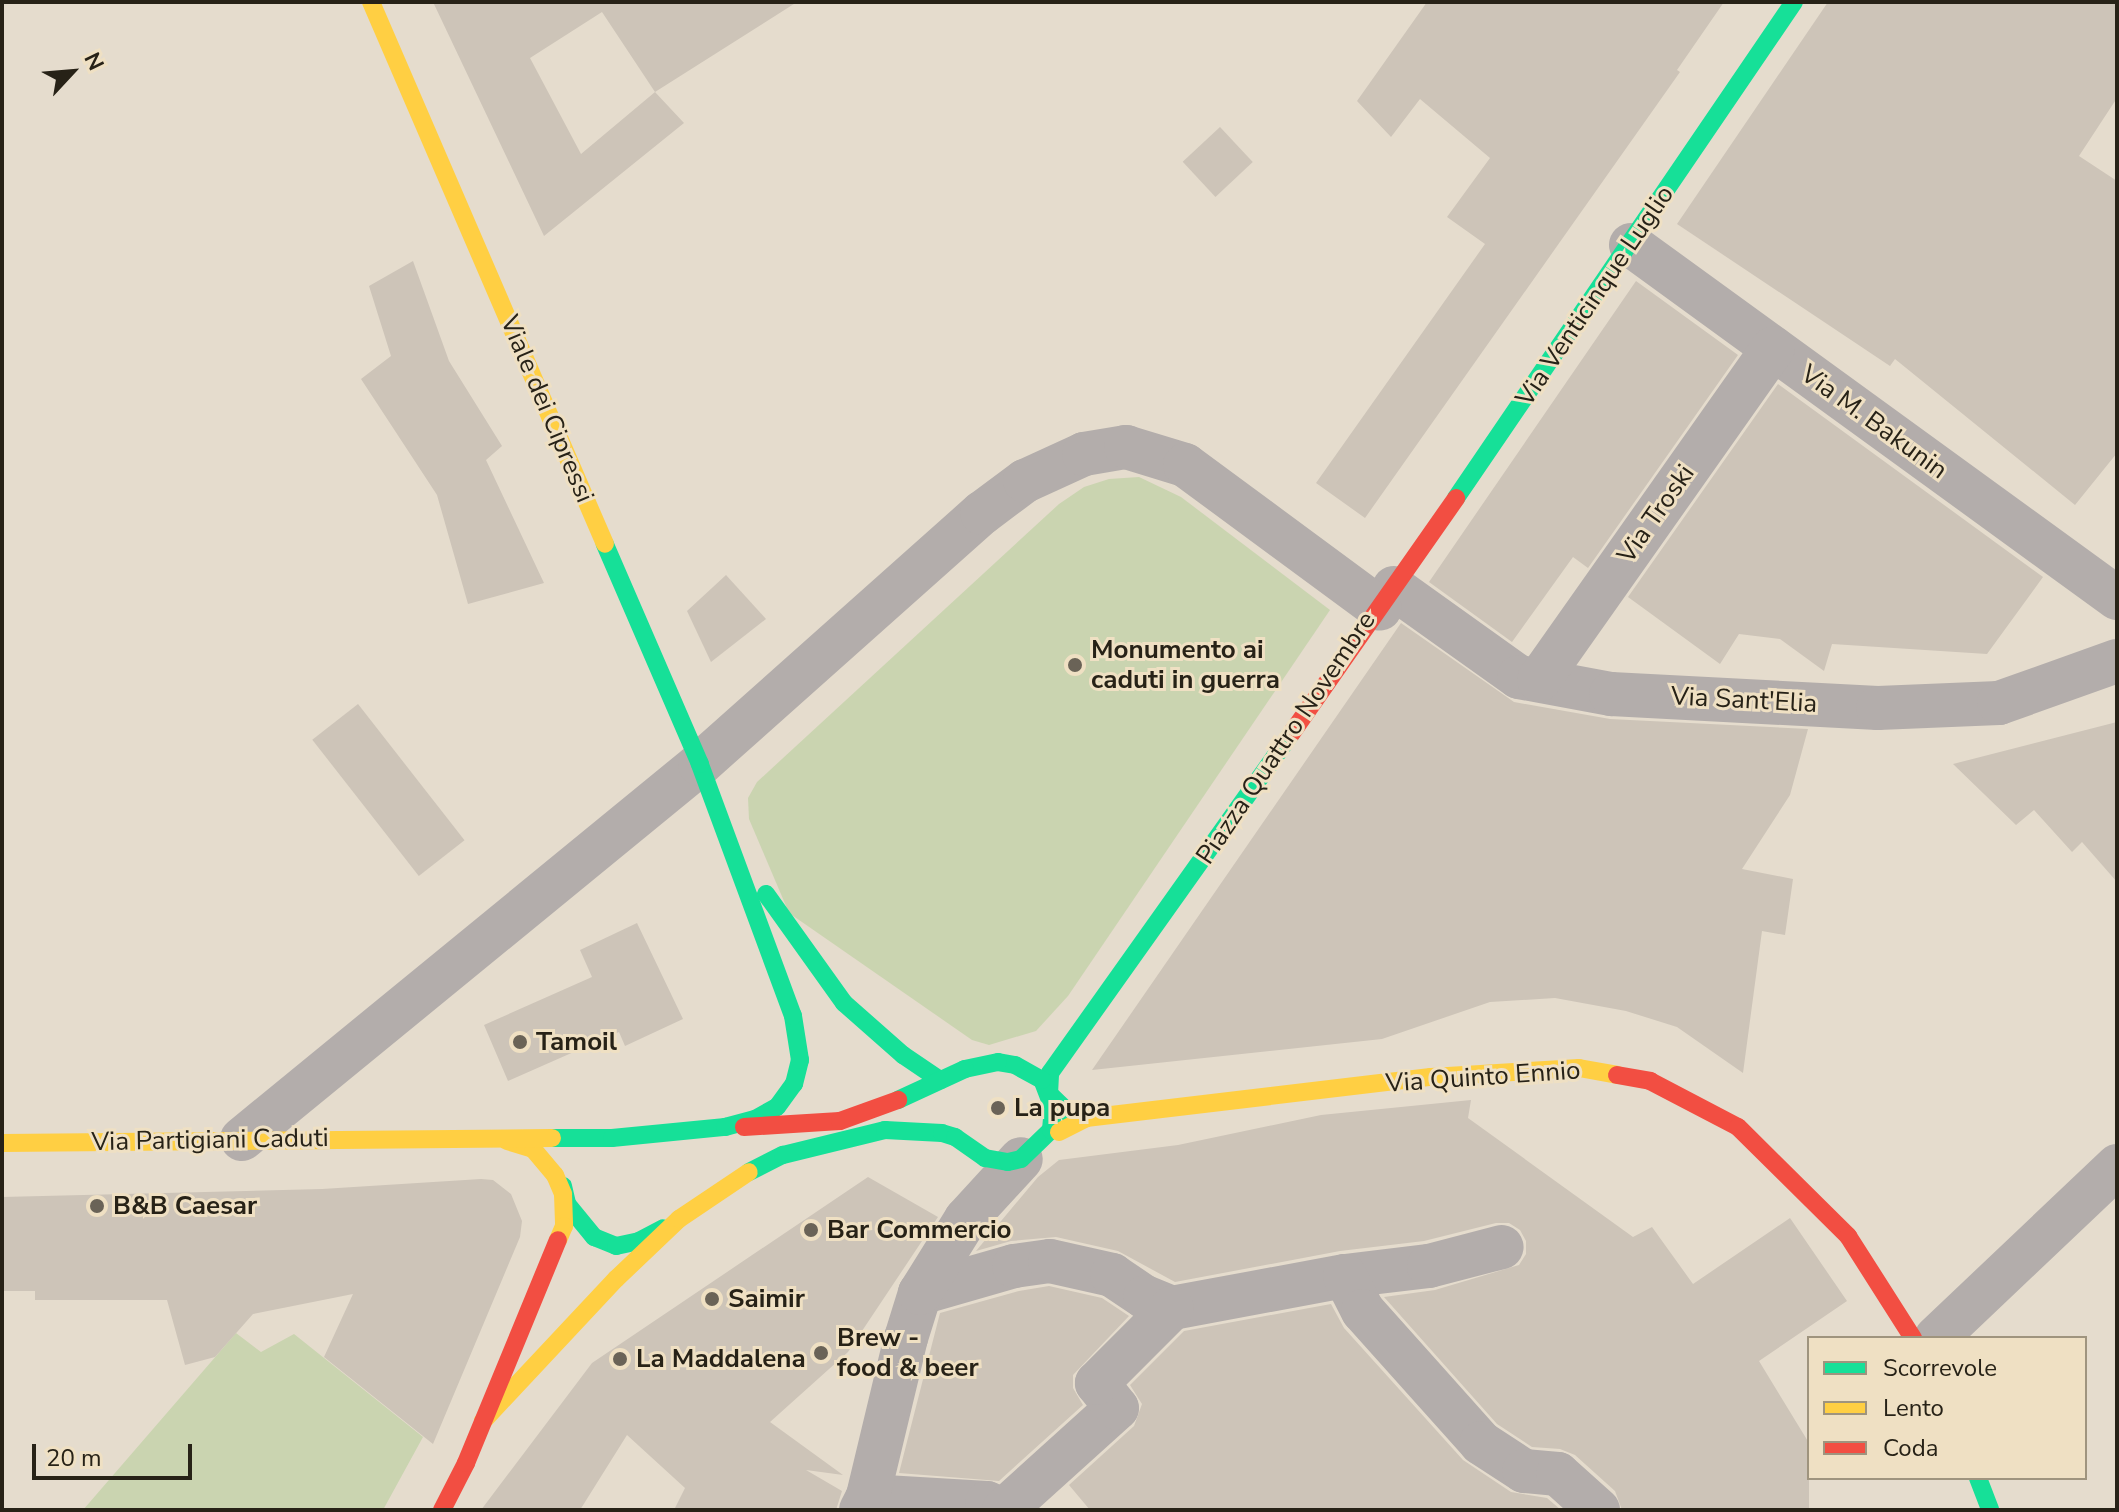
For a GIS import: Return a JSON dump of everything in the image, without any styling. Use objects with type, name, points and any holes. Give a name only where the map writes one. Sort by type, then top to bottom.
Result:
[{"type":"street","name":"Viale dei Cipressi","points":[[371,2],[700,764],[719,817]]},
{"type":"street","name":"Via Venticinque Luglio","points":[[1387,599],[1794,2]]},
{"type":"street","name":"Via M. Bakunin","points":[[1631,245],[2117,598]]},
{"type":"street","name":"Via Troski","points":[[1539,680],[1773,348]]},
{"type":"street","name":"Piazza Quattro Novembre","points":[[242,1139],[700,764],[982,513],[1025,481],[1084,454],[1126,447],[1185,465],[1387,599],[1050,1073],[1049,1094]]},
{"type":"street","name":"Via Sant'Elia","points":[[1387,599],[1519,677],[1611,694],[1878,708],[1999,703],[2117,661]]},
{"type":"street","points":[[719,817],[782,921],[844,1003],[903,1055],[940,1080]]},
{"type":"street","points":[[719,817],[793,1016],[800,1060],[794,1084],[777,1107],[755,1119],[725,1127]]},
{"type":"street","points":[[507,1141],[612,1138],[725,1127],[775,1127],[840,1121],[877,1110],[965,1069],[998,1062],[1028,1071],[1042,1080],[1049,1094],[1053,1117],[1051,1130],[966,1219],[920,1293],[865,1503],[987,1503],[1003,1510],[1117,1408],[1097,1383],[1172,1308]]},
{"type":"street","name":"Via Quinto Ennio","points":[[1030,1152],[1086,1118],[1431,1077],[1579,1068],[1650,1081],[1738,1127],[1848,1236],[1912,1336]]},
{"type":"street","points":[[1049,1094],[1069,1113],[1086,1118]]},
{"type":"street","points":[[483,1421],[616,1279],[679,1219],[717,1191],[783,1155],[885,1130],[942,1133],[955,1137],[985,1158],[999,1162],[1030,1152]]},
{"type":"street","name":"Via Partigiani Caduti","points":[[2,1143],[418,1138],[507,1141]]},
{"type":"street","points":[[442,1510],[483,1421],[564,1226],[563,1194],[570,1163],[580,1152],[612,1138]]},
{"type":"street","points":[[507,1141],[533,1149],[555,1175],[563,1194],[594,1237],[616,1246],[639,1241],[679,1219]]},
{"type":"street","points":[[1938,1336],[2117,1166]]},
{"type":"street","points":[[920,1293],[1014,1266],[1050,1261],[1112,1275],[1145,1297],[1172,1308],[1345,1276],[1429,1266],[1502,1247]]},
{"type":"street","points":[[1345,1276],[1363,1311],[1481,1443],[1524,1471],[1558,1474],[1598,1510]]},
{"type":"street","points":[[1979,1480],[1990,1510]]},
{"type":"green space","points":[[1139,477],[1181,497],[1330,610],[1068,996],[1036,1031],[989,1045],[972,1040],[789,913],[749,819],[748,798],[757,782],[1059,504],[1084,487],[1109,479]]},
{"type":"green space","points":[[236,1333],[261,1352],[294,1334],[423,1437],[383,1510],[83,1510]]},
{"type":"building","points":[[433,2],[797,2],[655,92],[684,123],[544,236]],"holes":[[[602,12],[655,92],[581,154],[530,58]]]},
{"type":"building","points":[[1427,2],[1724,2],[1677,70],[1680,72],[1365,518],[1316,483],[1485,244],[1447,217],[1490,158],[1420,99],[1391,137],[1357,101]]},
{"type":"building","points":[[1828,2],[2117,2],[2117,98],[2079,156],[2117,181],[2117,453],[2075,505],[1895,359],[1890,366],[1677,224]]},
{"type":"building","points":[[1220,127],[1253,162],[1215,197],[1183,162]]},
{"type":"building","points":[[413,261],[449,361],[502,446],[486,460],[544,583],[468,604],[437,495],[361,379],[391,356],[369,286]]},
{"type":"building","points":[[1636,281],[1738,355],[1588,568],[1573,557],[1512,642],[1429,582]]},
{"type":"building","points":[[1778,384],[2043,577],[1987,654],[1832,644],[1824,671],[1780,639],[1739,634],[1720,664],[1628,597]]},
{"type":"building","points":[[726,575],[766,619],[711,662],[687,611]]},
{"type":"building","points":[[1401,623],[1514,702],[1610,719],[1808,729],[1790,795],[1742,869],[1793,879],[1785,935],[1762,931],[1743,1073],[1677,1027],[1626,1011],[1555,998],[1490,1002],[1382,1039],[1092,1070]]},
{"type":"building","points":[[358,704],[465,840],[419,876],[312,740]]},
{"type":"building","points":[[2117,722],[2117,882],[2082,842],[2072,852],[2034,810],[2016,825],[1953,764]]},
{"type":"building","points":[[637,923],[683,1019],[625,1046],[619,1032],[508,1081],[484,1025],[592,977],[580,950]]},
{"type":"building","points":[[1471,1100],[1468,1118],[1633,1237],[1652,1227],[1693,1284],[1790,1218],[1847,1301],[1759,1361],[1807,1440],[1809,1510],[1622,1510],[1615,1491],[1575,1455],[1560,1449],[1532,1447],[1497,1424],[1384,1297],[1435,1290],[1519,1265],[1526,1254],[1526,1241],[1520,1230],[1509,1223],[1496,1223],[1424,1241],[1340,1251],[1175,1282],[1118,1251],[1056,1237],[1011,1241],[976,1251],[1038,1177],[1059,1160],[1178,1145],[1321,1115]]},
{"type":"building","points":[[868,1177],[938,1217],[848,1352],[770,1422],[843,1475],[806,1470],[842,1491],[836,1510],[674,1510],[685,1488],[627,1435],[580,1510],[481,1510],[592,1363]]},
{"type":"building","points":[[493,1180],[511,1194],[522,1221],[520,1237],[433,1444],[324,1357],[353,1294],[253,1314],[215,1357],[185,1365],[167,1300],[35,1300],[35,1291],[2,1291],[2,1197],[322,1189]]},
{"type":"building","points":[[1049,1286],[1102,1298],[1129,1316],[1073,1375],[1073,1388],[1083,1405],[999,1481],[899,1473],[940,1313]]},
{"type":"building","points":[[1331,1304],[1344,1328],[1463,1460],[1511,1492],[1547,1498],[1561,1510],[1090,1510],[1069,1485],[1134,1426],[1142,1404],[1130,1385],[1184,1331]]},
{"type":"traffic: fast","points":[[1456,498],[1794,2]]},
{"type":"traffic: fast","points":[[552,1138],[612,1138],[725,1127],[755,1119],[777,1107],[794,1084],[800,1060],[793,1016],[700,764],[605,544]]},
{"type":"traffic: fast","points":[[1086,1118],[1069,1113],[1049,1094],[1050,1073],[1291,734]]},
{"type":"traffic: fast","points":[[766,894],[844,1003],[903,1055],[940,1080]]},
{"type":"traffic: fast","points":[[749,1172],[783,1155],[885,1130],[942,1133],[955,1137],[985,1158],[1008,1162],[1021,1159],[1051,1130],[1053,1108],[1042,1080],[1015,1065],[998,1062],[965,1069],[898,1100]]},
{"type":"traffic: fast","points":[[563,1186],[567,1204],[594,1237],[616,1246],[639,1241],[663,1228]]},
{"type":"traffic: fast","points":[[1979,1480],[1990,1510]]},
{"type":"traffic: slow","points":[[371,2],[605,544]]},
{"type":"traffic: slow","points":[[1059,1132],[1086,1118],[1431,1077],[1579,1068],[1617,1075]]},
{"type":"traffic: slow","points":[[2,1143],[552,1138]]},
{"type":"traffic: slow","points":[[507,1141],[533,1149],[555,1175],[563,1194],[564,1226],[558,1240]]},
{"type":"traffic: slow","points":[[483,1421],[616,1279],[679,1219],[749,1172]]},
{"type":"traffic: jam","points":[[1291,734],[1456,498]]},
{"type":"traffic: jam","points":[[1617,1075],[1650,1081],[1738,1127],[1848,1236],[1912,1336]]},
{"type":"traffic: jam","points":[[744,1127],[840,1121],[898,1100]]},
{"type":"traffic: jam","points":[[442,1510],[466,1463],[558,1240]]},
{"type":"place","name":"Monumento ai caduti in guerra","points":[[1075,665]]},
{"type":"place","name":"Tamoil","points":[[520,1042]]},
{"type":"place","name":"La pupa","points":[[998,1108]]},
{"type":"place","name":"B&B Caesar","points":[[97,1206]]},
{"type":"place","name":"Bar Commercio","points":[[811,1230]]},
{"type":"place","name":"Saimir","points":[[712,1299]]},
{"type":"place","name":"Brew - food & beer","points":[[821,1353]]},
{"type":"place","name":"La Maddalena","points":[[620,1359]]}]
